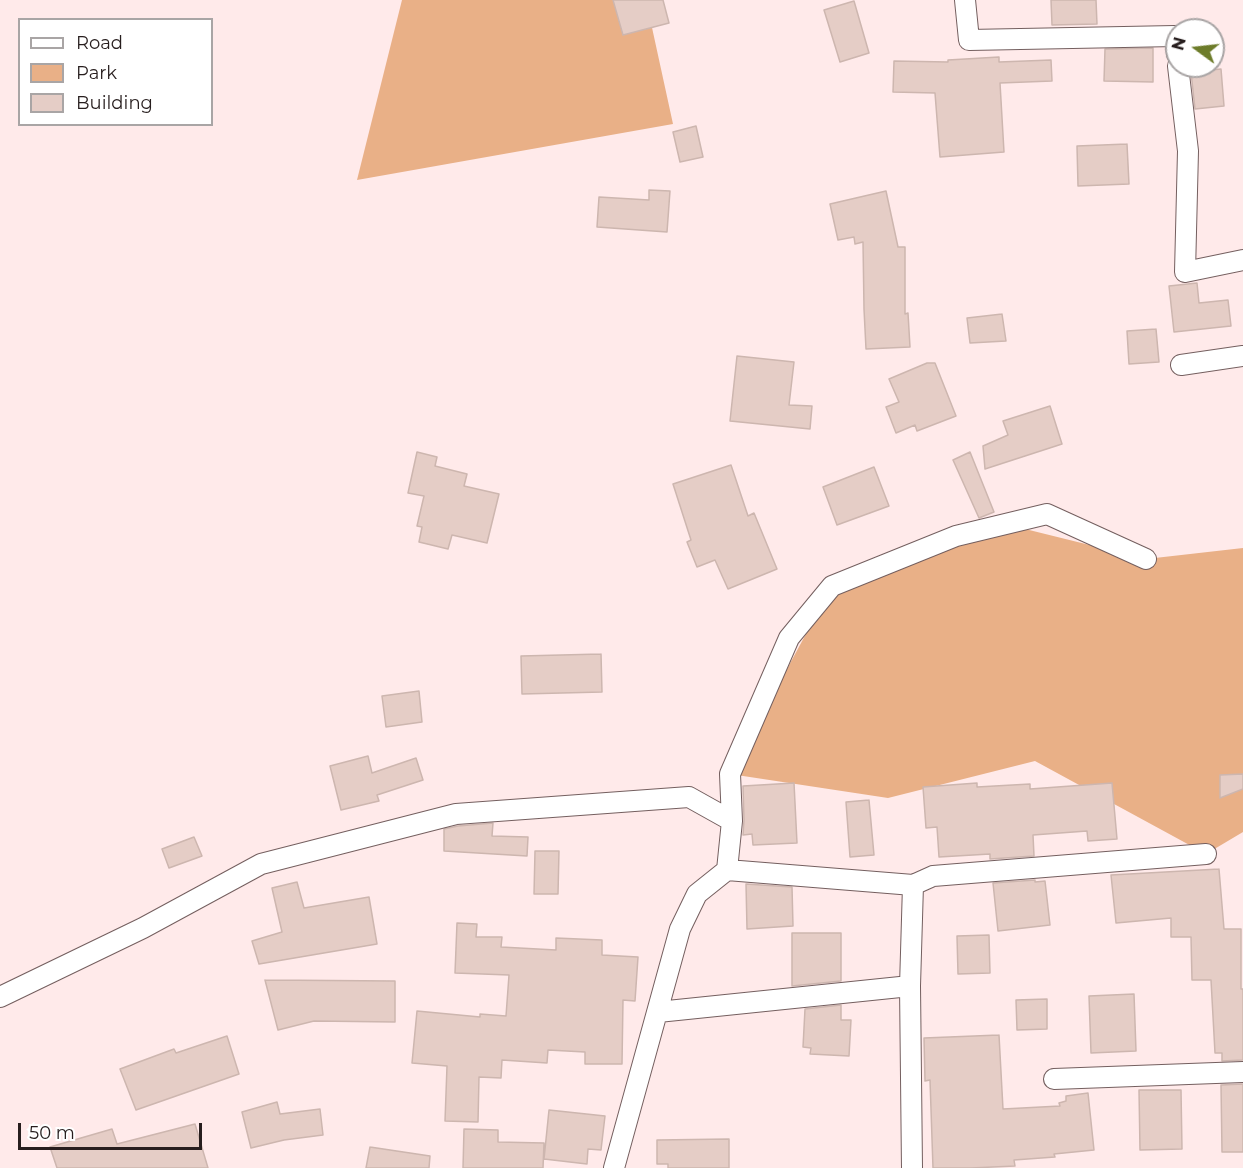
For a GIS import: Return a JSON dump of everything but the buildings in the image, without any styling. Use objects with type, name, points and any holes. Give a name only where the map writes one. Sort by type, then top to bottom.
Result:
[{"type":"street","points":[[965,0],[969,40],[1165,36]]},
{"type":"street","points":[[1179,78],[1188,152],[1185,272],[1243,260]]},
{"type":"street","points":[[1181,364],[1243,356]]},
{"type":"street","points":[[727,870],[732,821],[730,774],[789,638],[832,586],[956,536],[1047,514],[1146,559]]},
{"type":"street","points":[[0,997],[143,928],[261,864],[456,814],[688,797],[732,821]]},
{"type":"street","points":[[614,1168],[680,929],[697,894],[727,870],[913,885],[933,876],[1206,854]]},
{"type":"street","points":[[912,1168],[910,986],[913,885]]},
{"type":"street","points":[[658,1012],[910,986]]},
{"type":"street","points":[[1054,1079],[1243,1072]]},
{"type":"green space","points":[[402,0],[646,0],[673,124],[357,180]]},
{"type":"green space","points":[[1005,524],[1146,559],[1243,548],[1243,832],[1206,854],[1035,761],[888,798],[730,774],[832,586]]}]
